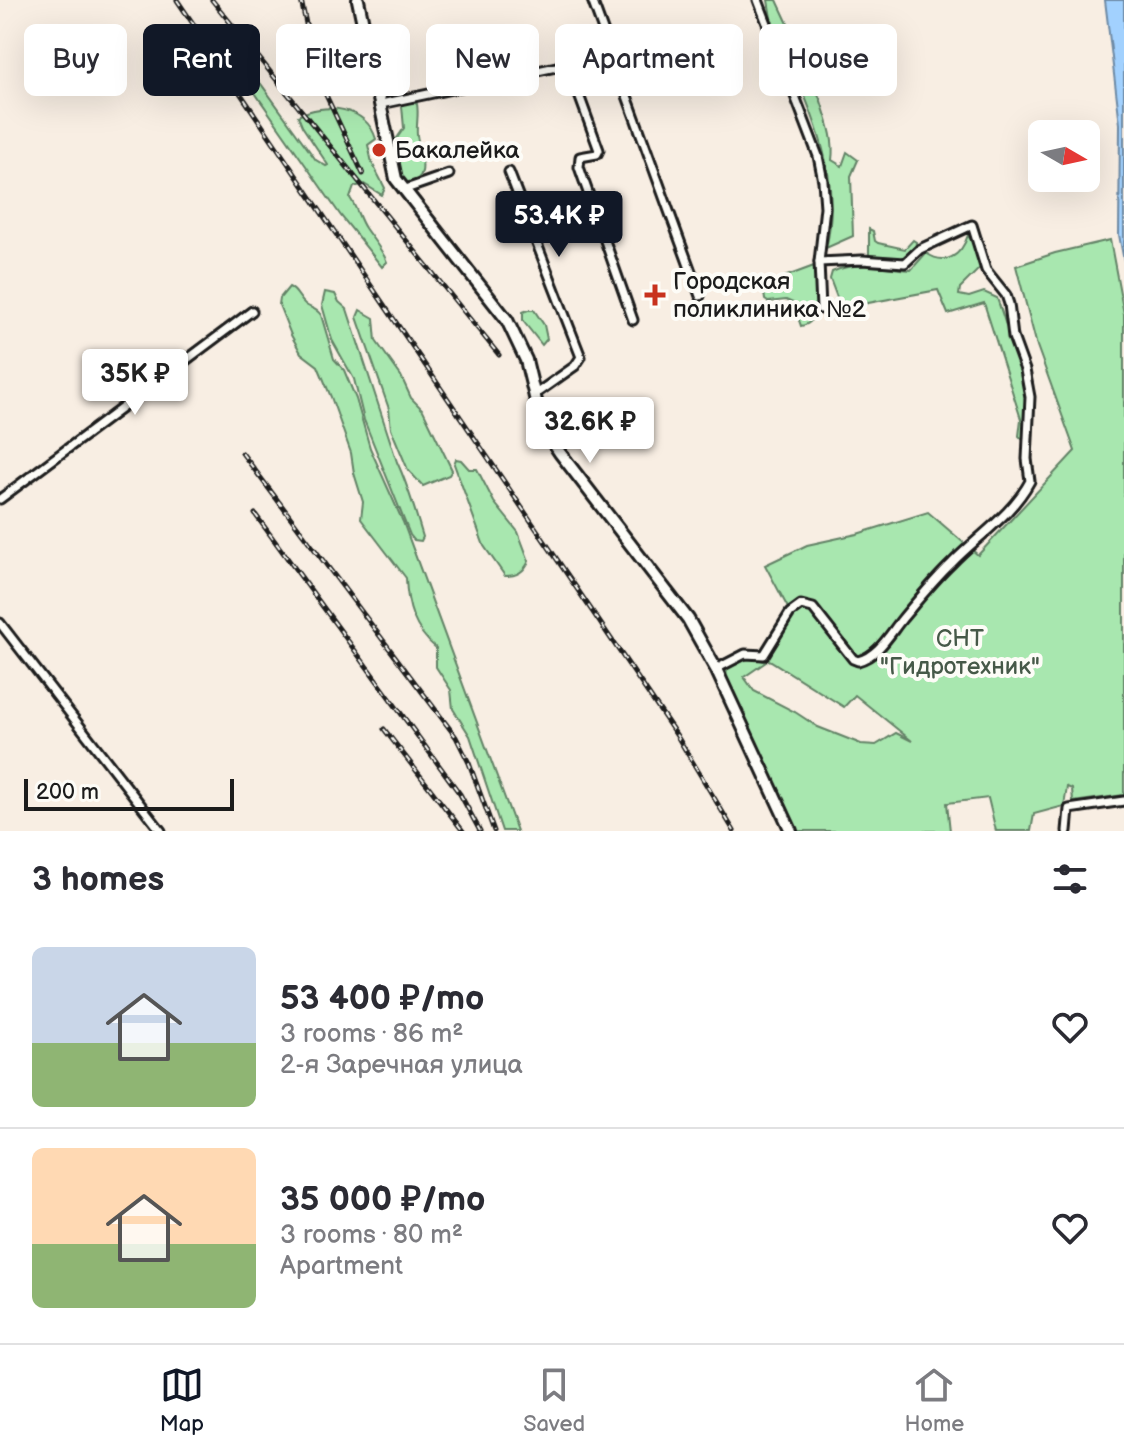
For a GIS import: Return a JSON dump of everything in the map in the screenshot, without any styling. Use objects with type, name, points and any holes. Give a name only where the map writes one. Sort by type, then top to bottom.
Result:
[{"type":"street","points":[[358,0],[392,171],[403,190],[507,320],[526,360],[537,413],[548,438],[688,619],[716,669],[791,831]]},
{"type":"street","points":[[592,0],[601,24]]},
{"type":"street","points":[[758,0],[818,156],[825,207],[819,262],[821,309]]},
{"type":"street","points":[[381,104],[555,68]]},
{"type":"street","points":[[579,96],[599,150],[597,154],[580,157],[579,167],[633,320]]},
{"type":"street","points":[[628,96],[700,296]]},
{"type":"street","points":[[509,172],[581,357],[575,366],[534,395]]},
{"type":"street","points":[[403,190],[449,174]]},
{"type":"street","points":[[716,669],[745,654],[764,655],[790,613],[801,605],[813,608],[853,659],[858,661],[871,657],[952,562],[1015,503],[1030,481],[1027,459],[1030,397],[1025,370],[1013,337],[1006,295],[986,270],[972,225],[920,249],[905,263],[862,260],[819,262]]},
{"type":"street","points":[[0,499],[252,311]]},
{"type":"street","points":[[0,623],[161,831]]},
{"type":"street","points":[[1067,831],[1069,809],[1124,801]]},
{"type":"green space","points":[[768,0],[777,0],[788,24],[774,24]]},
{"type":"green space","points":[[260,83],[316,160],[326,166],[298,116],[331,108],[354,114],[371,128],[376,139],[368,145],[372,163],[385,188],[382,195],[364,184],[354,187],[350,198],[363,225],[385,257],[387,262],[382,267],[341,216],[257,96],[260,96]]},
{"type":"green space","points":[[805,96],[819,96],[830,130],[832,160],[842,166],[847,152],[858,160],[851,176],[853,236],[826,248],[831,218],[830,188],[825,159]]},
{"type":"green space","points":[[411,101],[417,104],[422,171],[415,181],[407,183],[399,175],[394,160],[395,141],[404,128],[402,106]]},
{"type":"green space","points":[[869,229],[878,243],[905,249],[913,240],[916,242],[915,250],[905,260],[869,257]]},
{"type":"green space","points":[[968,235],[978,252],[981,267],[960,288],[959,295],[969,297],[984,292],[997,298],[1024,380],[1028,408],[1027,440],[1024,441],[1019,436],[1021,419],[984,303],[948,314],[938,290],[841,308],[830,279],[832,272],[851,266],[911,270],[926,253],[946,259],[957,254]]},
{"type":"green space","name":"СНТ \"Гидротехник\"","points":[[1110,240],[1124,314],[1124,795],[1073,802],[1072,789],[1067,787],[1064,806],[1034,814],[1031,831],[996,831],[988,798],[947,803],[950,831],[796,831],[726,678],[727,669],[745,660],[766,662],[744,677],[754,691],[818,727],[861,744],[876,745],[896,733],[912,741],[855,695],[844,707],[758,656],[788,608],[765,565],[807,545],[857,534],[928,512],[978,555],[1075,451],[1037,346],[1016,266]]},
{"type":"green space","points":[[814,266],[817,310],[809,323],[801,326],[793,303],[786,300],[768,302],[763,285]]},
{"type":"green space","points":[[289,287],[321,315],[334,359],[344,370],[356,399],[370,448],[403,522],[517,831],[502,831],[470,736],[453,709],[451,690],[436,667],[436,648],[413,617],[406,578],[361,519],[363,502],[351,453],[331,397],[318,366],[301,353],[279,305],[280,298]]},
{"type":"green space","points":[[325,292],[335,294],[347,309],[411,498],[423,537],[421,541],[414,540],[410,535],[364,420],[354,379],[332,340],[322,305]]},
{"type":"green space","points":[[360,310],[374,318],[376,341],[401,376],[411,398],[423,410],[452,470],[449,475],[423,486],[408,470],[391,429],[389,409],[357,317]]},
{"type":"green space","points":[[534,310],[544,325],[547,339],[542,345],[523,321],[523,312]]},
{"type":"green space","points":[[456,459],[469,469],[477,469],[494,502],[518,532],[529,561],[520,573],[505,576],[484,546],[454,464]]},
{"type":"water","points":[[1105,0],[1124,0],[1124,261],[1119,235],[1120,124]]},
{"type":"railway","points":[[177,0],[677,736],[734,831]]},
{"type":"railway","points":[[212,0],[499,355]]},
{"type":"railway","points":[[301,0],[317,76],[363,174]]},
{"type":"railway","points":[[242,453],[456,737],[494,831]]},
{"type":"railway","points":[[255,514],[460,794],[480,831]]},
{"type":"railway","points":[[384,729],[463,831]]},
{"type":"place","name":"Бакалейка","points":[[379,150]]},
{"type":"place","name":"Городская поликлиника №2","points":[[655,295]]}]
